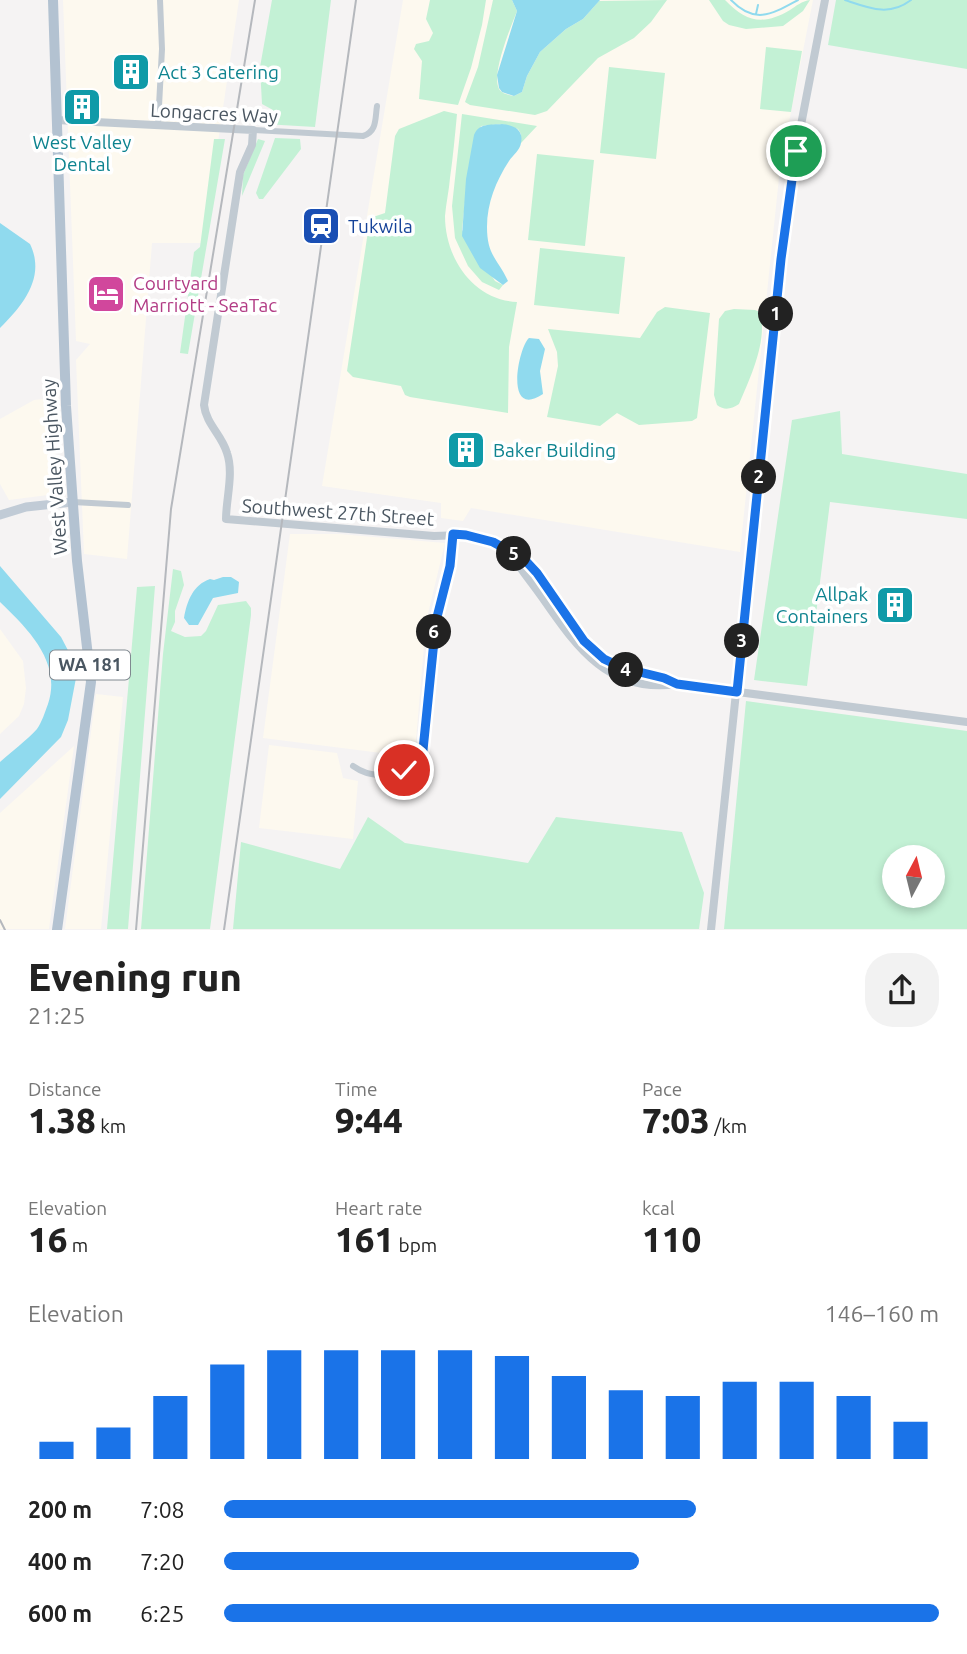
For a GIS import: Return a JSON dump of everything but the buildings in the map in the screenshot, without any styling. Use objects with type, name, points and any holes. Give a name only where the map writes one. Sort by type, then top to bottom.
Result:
[{"type":"main road","name":"West Valley Highway","points":[[53,0],[66,406],[77,561],[91,682],[57,929]]},
{"type":"main road","points":[[0,515],[26,507],[73,502]]},
{"type":"street","points":[[158,125],[162,49],[160,0]]},
{"type":"street","points":[[711,929],[781,259],[796,151],[825,0]]},
{"type":"street","name":"Longacres Way","points":[[56,120],[357,137],[370,134],[374,130],[377,106]]},
{"type":"street","name":"Southwest 27th Street","points":[[253,130],[252,145],[240,172],[204,410],[225,447],[229,463],[226,519],[480,538],[510,552],[574,643],[610,672],[637,682],[662,687],[677,684],[967,722]]},
{"type":"street","points":[[73,502],[128,505]]},
{"type":"street","points":[[353,766],[365,772],[396,773],[412,765],[423,750],[436,621],[450,566],[453,534]]},
{"type":"shaded area","points":[[63,0],[239,0],[203,243],[152,243],[127,559],[84,554],[76,360],[90,344],[76,341]]},
{"type":"shaded area","points":[[403,0],[813,0],[780,168],[740,552],[471,508],[463,521],[441,518],[441,503],[322,486]]},
{"type":"shaded area","points":[[53,398],[57,484],[48,495],[9,500],[0,484],[0,419],[34,400]]},
{"type":"shaded area","points":[[290,534],[339,534],[445,543],[426,622],[416,740],[412,751],[397,755],[263,738]]},
{"type":"shaded area","points":[[0,629],[23,661],[26,688],[19,716],[0,734]]},
{"type":"shaded area","points":[[96,694],[123,697],[101,929],[65,929]]},
{"type":"shaded area","points":[[269,745],[337,753],[343,778],[358,781],[353,839],[259,828]]},
{"type":"shaded area","points":[[74,746],[49,929],[0,929],[0,813]]},
{"type":"green space","points":[[272,0],[331,0],[315,127],[264,124],[264,117],[270,116],[273,110],[262,104],[260,67]]},
{"type":"green space","points":[[430,0],[486,0],[471,68],[458,105],[419,99],[422,61],[414,49],[416,44],[429,41],[433,33],[426,19]]},
{"type":"green space","points":[[493,0],[512,0],[517,11],[503,50],[497,82],[500,91],[514,96],[522,92],[540,52],[566,29],[583,19],[599,1],[667,0],[651,22],[634,38],[598,58],[547,111],[535,115],[465,102],[478,67]]},
{"type":"green space","points":[[709,0],[725,0],[740,13],[763,20],[810,0],[803,11],[783,26],[746,29],[723,21]]},
{"type":"green space","points":[[836,0],[967,0],[967,69],[828,45]]},
{"type":"green space","points":[[766,47],[802,51],[791,112],[760,109]]},
{"type":"green space","points":[[609,67],[665,73],[656,159],[600,153]]},
{"type":"green space","points":[[444,111],[457,114],[445,216],[450,247],[464,274],[475,285],[487,294],[517,302],[509,347],[508,413],[410,397],[405,395],[401,386],[353,377],[347,371],[370,218],[385,213],[395,136],[399,129]]},
{"type":"green space","points":[[462,114],[537,126],[521,143],[518,129],[502,124],[481,126],[469,165],[462,230],[495,281],[503,285],[499,290],[482,282],[468,266],[455,238],[452,206]]},
{"type":"green space","points":[[275,138],[300,139],[301,149],[263,199],[259,199],[256,193]]},
{"type":"green space","points":[[214,139],[225,139],[188,354],[180,353],[194,252],[200,247]]},
{"type":"green space","points":[[258,139],[265,141],[242,196],[243,175]]},
{"type":"green space","points":[[537,154],[594,160],[585,246],[528,240]]},
{"type":"green space","points":[[540,248],[625,257],[619,314],[534,305]]},
{"type":"green space","points":[[665,307],[710,313],[697,418],[692,421],[639,425],[617,413],[600,426],[547,417],[558,366],[557,352],[548,329],[640,338],[657,312]]},
{"type":"green space","points":[[734,309],[760,312],[762,335],[757,359],[739,404],[725,409],[717,405],[714,395],[719,319],[725,311]]},
{"type":"green space","points":[[840,411],[842,454],[967,474],[967,519],[830,502],[807,686],[754,680],[792,420]]},
{"type":"green space","points":[[173,569],[181,571],[184,585],[171,631],[185,637],[201,636],[218,605],[246,601],[251,608],[210,929],[141,929],[163,654]]},
{"type":"green space","points":[[155,586],[128,929],[107,929],[137,587]]},
{"type":"green space","points":[[746,701],[967,731],[967,929],[724,929]]},
{"type":"green space","points":[[368,817],[405,843],[528,863],[556,817],[682,832],[704,893],[699,929],[233,929],[241,842],[340,869]]},
{"type":"water","points":[[512,0],[600,0],[583,19],[566,29],[540,52],[522,92],[514,96],[502,92],[497,75],[517,11]]},
{"type":"water","points":[[510,125],[521,134],[519,148],[496,184],[487,218],[489,245],[508,281],[503,285],[480,268],[462,236],[466,179],[474,135],[482,127]]},
{"type":"water","points":[[0,223],[30,244],[35,268],[30,290],[17,310],[0,328]]},
{"type":"water","points":[[529,338],[539,339],[545,349],[540,371],[543,394],[531,399],[523,398],[517,380],[521,355]]},
{"type":"water","points":[[0,566],[61,637],[72,658],[76,678],[68,720],[61,737],[0,799],[0,762],[37,729],[48,704],[51,689],[50,674],[40,647],[0,602]]},
{"type":"water","points":[[231,577],[239,582],[238,593],[213,598],[198,625],[189,625],[184,618],[195,589],[210,579]]},
{"type":"waterway","points":[[731,0],[748,13],[756,15],[772,13],[798,0]]},
{"type":"waterway","points":[[845,0],[887,10],[911,0]]},
{"type":"waterway","points":[[756,14],[758,5]]},
{"type":"railway","points":[[136,930],[171,509],[255,0]]},
{"type":"railway","points":[[224,930],[356,0]]},
{"type":"railway","points":[[0,920],[5,930]]},
{"type":"place","name":"Act 3 Catering","points":[[131,72]]},
{"type":"place","name":"West Valley Dental","points":[[82,107]]},
{"type":"place","name":"Tukwila","points":[[321,226]]},
{"type":"place","name":"Courtyard Marriott - SeaTac","points":[[106,294]]},
{"type":"place","name":"Baker Building","points":[[466,450]]},
{"type":"place","name":"Allpak Containers","points":[[895,605]]},
{"type":"route","points":[[404,770],[418,759],[425,743],[437,612],[450,566],[453,534],[493,542],[524,559],[537,573],[584,641],[604,659],[623,668],[677,684],[737,692],[781,259],[796,151]]}]
